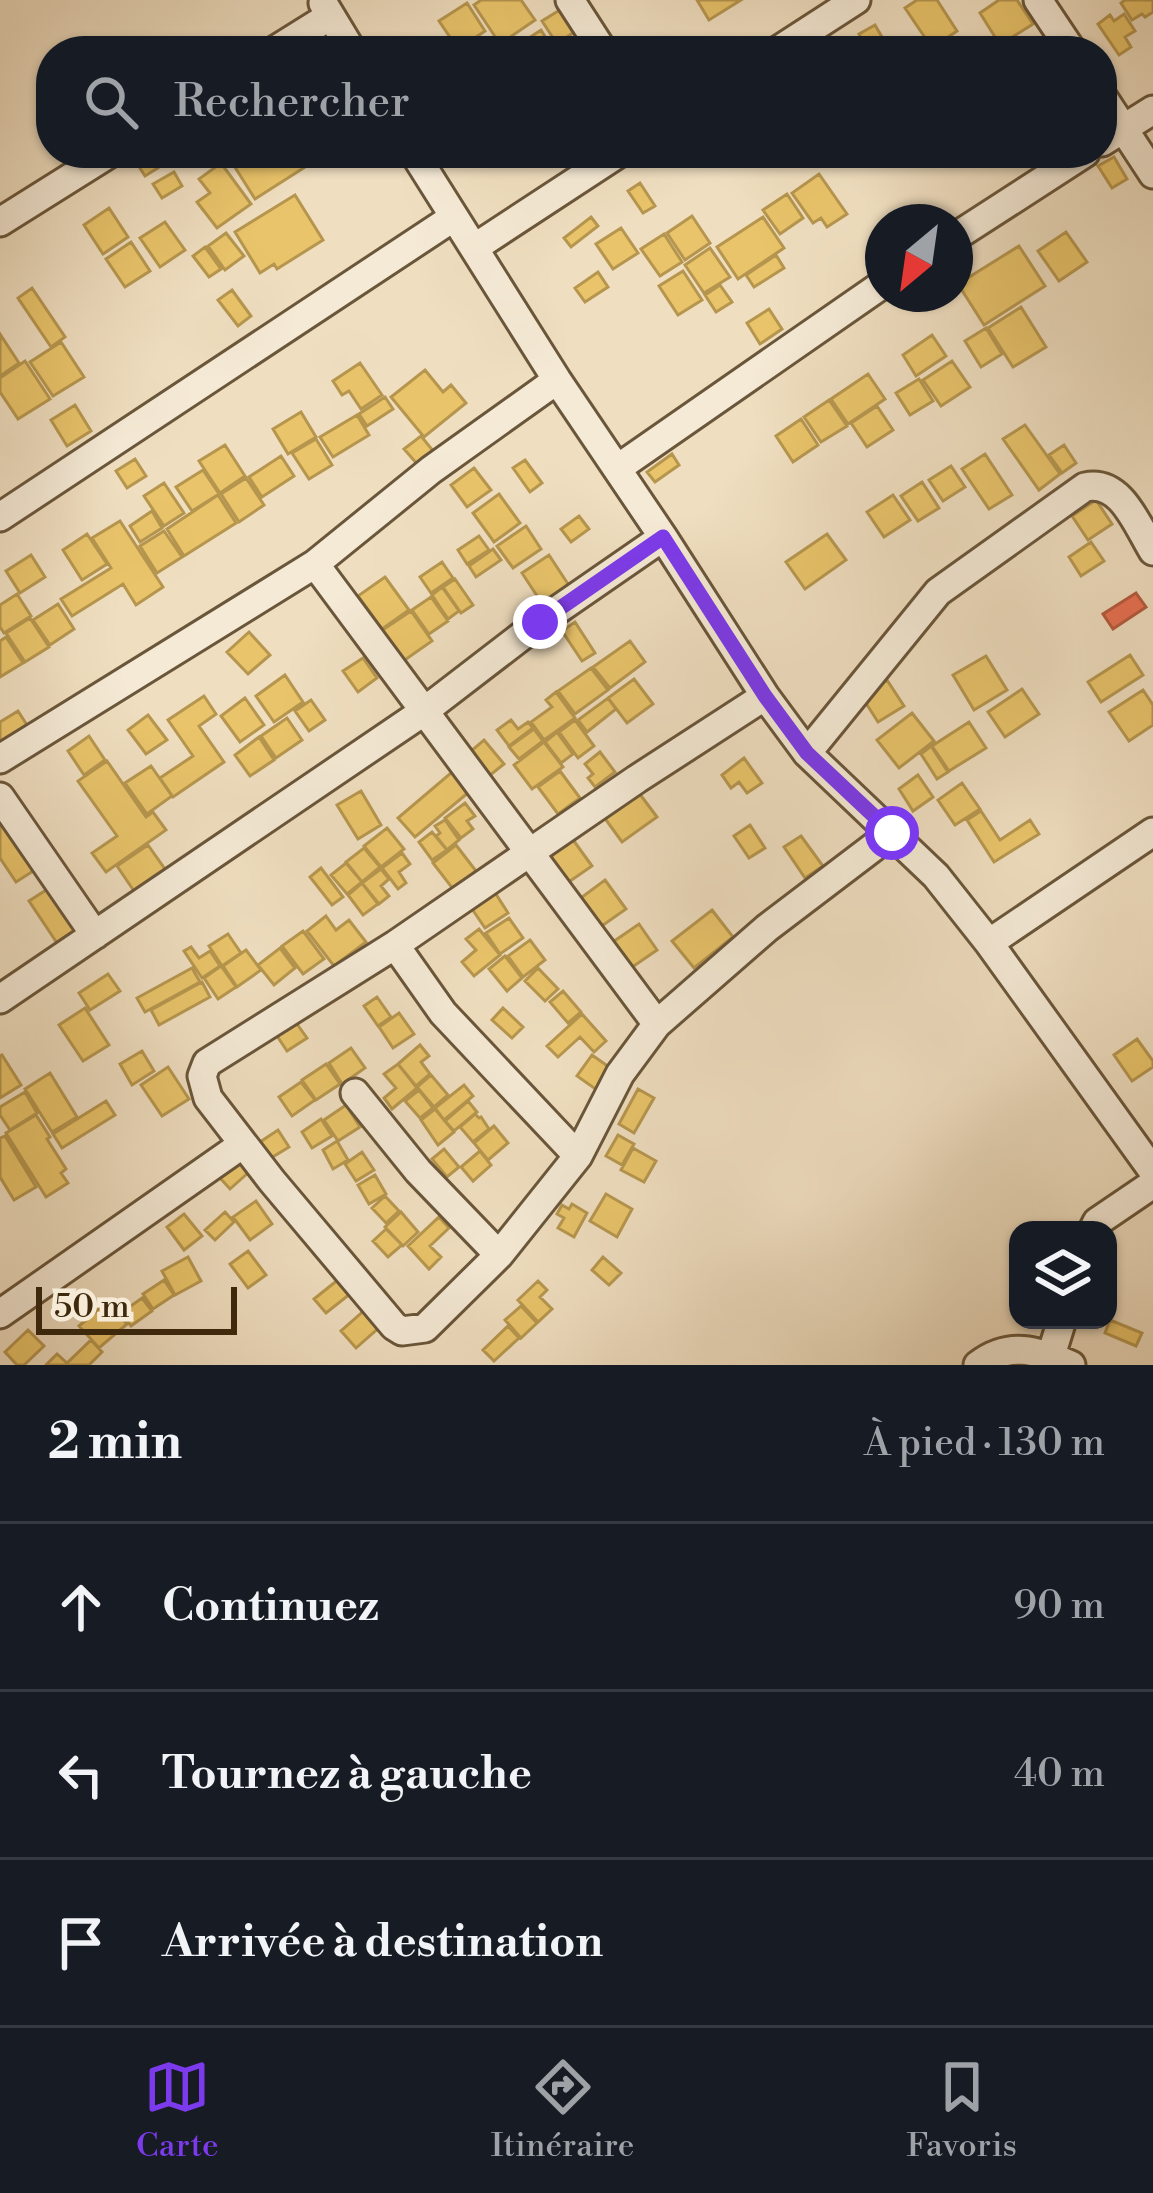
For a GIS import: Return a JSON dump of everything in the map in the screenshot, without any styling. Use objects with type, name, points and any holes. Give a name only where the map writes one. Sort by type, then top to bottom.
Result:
[{"type":"street","points":[[570,0],[593,36]]},
{"type":"street","points":[[800,36],[856,0]]},
{"type":"street","points":[[1038,0],[1062,36]]},
{"type":"street","points":[[292,36],[326,8],[343,36]]},
{"type":"street","points":[[1117,132],[1153,110]]},
{"type":"street","points":[[1117,139],[1153,174]]},
{"type":"street","points":[[0,222],[86,168]]},
{"type":"street","points":[[423,168],[765,696],[807,753],[936,876],[1153,1172]]},
{"type":"street","points":[[474,248],[596,168]]},
{"type":"street","points":[[973,225],[1062,168]]},
{"type":"street","points":[[0,517],[454,217]]},
{"type":"street","points":[[618,468],[865,296]]},
{"type":"street","points":[[0,759],[314,564],[431,470],[557,380]]},
{"type":"street","points":[[807,753],[938,592],[1085,487],[1098,484],[1120,498],[1153,550]]},
{"type":"street","points":[[0,999],[423,712],[540,622],[663,537]]},
{"type":"street","points":[[314,564],[657,1024]]},
{"type":"street","points":[[765,696],[395,945],[207,1063],[202,1076],[208,1098],[394,1326],[402,1331],[425,1328],[499,1255],[578,1156],[620,1074],[657,1024],[767,928],[892,833]]},
{"type":"street","points":[[0,797],[95,935]]},
{"type":"street","points":[[989,943],[1153,832]]},
{"type":"street","points":[[395,945],[443,1013],[578,1156]]},
{"type":"street","points":[[355,1094],[418,1171],[499,1255]]},
{"type":"street","points":[[0,1314],[243,1144]]},
{"type":"street","points":[[1098,1221],[1153,1184]]},
{"type":"street","points":[[978,1365],[1007,1348],[1056,1362],[1061,1329]]},
{"type":"building: Logements","points":[[481,0],[521,0],[535,20],[512,36],[495,36],[474,5]]},
{"type":"building: Logements","points":[[697,0],[741,0],[709,20]]},
{"type":"building: Logements","points":[[917,0],[937,0],[957,31],[950,36],[924,36],[905,8]]},
{"type":"building: Logements","points":[[999,0],[1017,0],[1033,24],[1014,36],[994,36],[980,13]]},
{"type":"building: Logements","points":[[1153,0],[1153,12],[1132,20],[1121,3]]},
{"type":"building: Logements","points":[[467,3],[485,31],[478,36],[449,36],[439,21]]},
{"type":"building: Logements","points":[[563,8],[577,30],[568,36],[552,36],[542,21]]},
{"type":"building: Logements","points":[[1124,14],[1135,31],[1125,37],[1131,47],[1119,55],[1117,36],[1106,36],[1098,24],[1110,15],[1114,21]]},
{"type":"building: Logements","points":[[875,25],[881,36],[860,36]]},
{"type":"building: Logements","points":[[1117,162],[1127,179],[1112,188],[1099,168],[1117,168]]},
{"type":"building: Logements","points":[[214,168],[225,168],[251,204],[217,228],[197,202],[210,193],[199,179]]},
{"type":"building: Logements","points":[[235,168],[303,168],[255,199]]},
{"type":"building: Logements","points":[[174,172],[182,186],[162,198],[153,184]]},
{"type":"building: Logements","points":[[819,174],[847,214],[827,227],[821,218],[813,223],[792,193]]},
{"type":"building: Logements","points":[[640,183],[655,206],[643,213],[628,191]]},
{"type":"building: Logements","points":[[787,194],[803,218],[780,234],[763,210]]},
{"type":"building: Logements","points":[[295,195],[323,240],[277,269],[274,264],[260,273],[235,232]]},
{"type":"building: Logements","points":[[109,208],[128,237],[103,254],[84,225]]},
{"type":"building: Logements","points":[[692,216],[710,243],[685,260],[667,233]]},
{"type":"building: Logements","points":[[591,217],[598,226],[571,247],[564,238]]},
{"type":"building: Logements","points":[[763,217],[784,248],[738,279],[717,247]]},
{"type":"building: Logements","points":[[165,222],[185,250],[160,267],[140,238]]},
{"type":"building: Logements","points":[[621,228],[638,253],[613,269],[596,244]]},
{"type":"building: Logements","points":[[1066,232],[1087,262],[1059,281],[1038,251]]},
{"type":"building: Logements","points":[[226,233],[244,256],[225,270],[208,246]]},
{"type":"building: Logements","points":[[664,234],[682,262],[660,276],[641,249]]},
{"type":"building: Logements","points":[[131,242],[150,271],[125,287],[106,259]]},
{"type":"building: Logements","points":[[1019,246],[1045,286],[984,325],[973,308],[973,275]]},
{"type":"building: Logements","points":[[205,247],[221,269],[209,277],[193,256]]},
{"type":"building: Logements","points":[[710,248],[730,277],[704,293],[685,265]]},
{"type":"building: Logements","points":[[776,255],[784,268],[754,287],[746,275]]},
{"type":"building: Logements","points":[[683,271],[702,300],[678,315],[659,286]]},
{"type":"building: Logements","points":[[598,272],[608,287],[585,302],[575,288]]},
{"type":"building: Logements","points":[[720,285],[732,302],[716,312],[705,295]]},
{"type":"building: Logements","points":[[32,288],[65,337],[51,347],[18,298]]},
{"type":"building: Logements","points":[[232,290],[251,316],[238,326],[218,300]]},
{"type":"building: Logements","points":[[1021,307],[1046,347],[1013,367],[988,328]]},
{"type":"building: Logements","points":[[769,309],[782,329],[760,344],[747,323]]},
{"type":"building: Logements","points":[[986,328],[1002,354],[981,367],[965,341]]},
{"type":"building: Logements","points":[[0,334],[19,363],[0,376]]},
{"type":"building: Logements","points":[[932,335],[946,356],[916,376],[903,355]]},
{"type":"building: Logements","points":[[61,342],[84,377],[53,396],[30,362]]},
{"type":"building: Logements","points":[[25,361],[50,399],[18,419],[0,392],[0,378]]},
{"type":"building: Logements","points":[[952,361],[970,387],[941,406],[923,380]]},
{"type":"building: Logements","points":[[360,363],[382,395],[361,409],[349,391],[342,395],[333,381]]},
{"type":"building: Logements","points":[[425,370],[443,392],[451,385],[466,403],[424,437],[391,397]]},
{"type":"building: Logements","points":[[868,374],[885,399],[848,424],[831,399]]},
{"type":"building: Logements","points":[[919,379],[933,401],[910,415],[896,393]]},
{"type":"building: Logements","points":[[385,397],[393,409],[367,426],[359,414]]},
{"type":"building: Logements","points":[[829,400],[847,426],[821,442],[804,417]]},
{"type":"building: Logements","points":[[75,405],[91,431],[67,446],[51,420]]},
{"type":"building: Logements","points":[[877,406],[893,430],[867,447],[851,423]]},
{"type":"building: Logements","points":[[301,412],[316,437],[288,454],[273,429]]},
{"type":"building: Logements","points":[[357,415],[369,435],[333,457],[320,437]]},
{"type":"building: Logements","points":[[801,419],[818,445],[793,462],[776,436]]},
{"type":"building: Logements","points":[[1025,425],[1060,474],[1039,490],[1003,439]]},
{"type":"building: Logements","points":[[421,436],[434,452],[418,465],[404,449]]},
{"type":"building: Logements","points":[[316,439],[332,465],[309,479],[292,453]]},
{"type":"building: Logements","points":[[225,445],[245,476],[220,493],[199,461]]},
{"type":"building: Logements","points":[[1064,445],[1076,463],[1062,473],[1049,455]]},
{"type":"building: Logements","points":[[672,454],[679,465],[655,482],[647,472]]},
{"type":"building: Logements","points":[[985,454],[1012,495],[989,509],[962,469]]},
{"type":"building: Logements","points":[[281,456],[294,476],[262,497],[249,477]]},
{"type":"building: Logements","points":[[135,459],[146,476],[127,488],[116,471]]},
{"type":"building: Logements","points":[[525,460],[542,483],[530,492],[513,468]]},
{"type":"building: Logements","points":[[951,466],[965,487],[943,501],[929,480]]},
{"type":"building: Logements","points":[[474,468],[491,490],[467,507],[451,485]]},
{"type":"building: Logements","points":[[203,470],[219,494],[192,511],[176,487]]},
{"type":"building: Logements","points":[[246,478],[264,505],[239,522],[221,494]]},
{"type":"building: Logements","points":[[922,482],[939,508],[918,521],[901,496]]},
{"type":"building: Logements","points":[[164,483],[184,513],[164,526],[144,496]]},
{"type":"building: Logements","points":[[499,494],[520,523],[494,542],[473,513]]},
{"type":"building: Logements","points":[[218,495],[236,523],[184,556],[167,529]]},
{"type":"building: Logements","points":[[893,495],[910,520],[884,537],[867,512]]},
{"type":"building: Logements","points":[[1096,500],[1112,524],[1088,540],[1072,516]]},
{"type":"building: Logements","points":[[152,511],[162,528],[140,542],[130,526]]},
{"type":"building: Logements","points":[[579,516],[589,529],[571,542],[561,529]]},
{"type":"building: Logements","points":[[120,521],[163,587],[136,605],[123,584],[72,616],[61,599],[111,568],[92,538]]},
{"type":"building: Logements","points":[[526,526],[541,549],[513,568],[497,546]]},
{"type":"building: Logements","points":[[164,531],[182,557],[157,573],[140,546]]},
{"type":"building: Logements","points":[[87,534],[107,564],[82,580],[63,550]]},
{"type":"building: Logements","points":[[827,534],[846,560],[805,589],[786,562]]},
{"type":"building: Logements","points":[[479,536],[489,550],[467,564],[458,550]]},
{"type":"building: Logements","points":[[1091,542],[1104,561],[1081,576],[1069,557]]},
{"type":"building: Logements","points":[[493,549],[501,560],[476,577],[469,566]]},
{"type":"building: Logements","points":[[31,555],[45,577],[20,593],[6,571]]},
{"type":"building: Logements","points":[[549,555],[570,587],[543,605],[522,573]]},
{"type":"building: Logements","points":[[442,562],[453,578],[431,593],[420,577]]},
{"type":"building: Logements","points":[[385,577],[409,610],[382,629],[358,596]]},
{"type":"building: Logements","points":[[455,579],[473,605],[461,613],[443,587]]},
{"type":"building: Logements","points":[[442,587],[459,611],[448,619],[432,595]]},
{"type":"building: Logements","points":[[17,594],[31,616],[4,633],[0,605]]},
{"type":"building: Logements","points":[[431,597],[448,621],[429,634],[412,610]]},
{"type":"building: Logements","points":[[58,604],[74,629],[50,645],[33,620]]},
{"type":"building: Logements","points":[[411,611],[432,641],[402,662],[381,631]]},
{"type":"building: Logements","points":[[30,618],[49,647],[25,662],[6,633]]},
{"type":"building: Logements","points":[[575,622],[595,653],[582,661],[562,631]]},
{"type":"building: Logements","points":[[249,632],[270,655],[248,674],[227,652]]},
{"type":"building: Logements","points":[[6,637],[23,663],[0,677],[0,641]]},
{"type":"building: Logements","points":[[630,641],[645,662],[610,688],[593,667]]},
{"type":"building: Logements","points":[[1130,655],[1143,675],[1101,702],[1088,682]]},
{"type":"building: Logements","points":[[986,656],[1007,690],[974,710],[953,675]]},
{"type":"building: Logements","points":[[363,658],[377,678],[358,692],[343,671]]},
{"type":"building: Logements","points":[[591,668],[608,690],[575,714],[558,691]]},
{"type":"building: Logements","points":[[285,675],[303,702],[274,722],[256,696]]},
{"type":"building: Logements","points":[[634,679],[653,704],[627,723],[608,698]]},
{"type":"building: Logements","points":[[887,680],[904,706],[878,722],[862,697]]},
{"type":"building: Logements","points":[[1022,689],[1039,714],[1005,737],[988,712]]},
{"type":"building: Logements","points":[[1143,690],[1153,705],[1153,725],[1129,741],[1109,712]]},
{"type":"building: Logements","points":[[556,692],[575,718],[544,740],[531,722],[552,707],[546,700]]},
{"type":"building: Logements","points":[[204,696],[216,714],[199,726],[224,762],[173,797],[160,778],[193,756],[168,720]]},
{"type":"building: Logements","points":[[245,698],[264,725],[240,742],[221,716]]},
{"type":"building: Logements","points":[[608,698],[616,709],[587,732],[578,720]]},
{"type":"building: Logements","points":[[311,700],[325,720],[309,731],[295,711]]},
{"type":"building: Logements","points":[[18,711],[27,725],[0,743],[0,722]]},
{"type":"building: Logements","points":[[912,713],[934,741],[899,768],[877,740]]},
{"type":"building: Logements","points":[[148,715],[167,740],[146,754],[128,730]]},
{"type":"building: Logements","points":[[287,718],[302,740],[276,758],[261,736]]},
{"type":"building: Logements","points":[[511,720],[518,729],[528,722],[533,728],[509,746],[497,730]]},
{"type":"building: Logements","points":[[575,720],[594,746],[578,758],[559,732]]},
{"type":"building: Logements","points":[[969,722],[986,748],[949,771],[932,746]]},
{"type":"building: Logements","points":[[534,729],[543,741],[519,759],[509,747]]},
{"type":"building: Logements","points":[[557,732],[573,754],[561,763],[545,742]]},
{"type":"building: Logements","points":[[89,736],[105,760],[84,775],[68,751]]},
{"type":"building: Logements","points":[[259,737],[274,760],[250,776],[235,755]]},
{"type":"building: Logements","points":[[484,740],[504,764],[484,780],[464,757]]},
{"type":"building: Logements","points":[[544,742],[563,767],[532,789],[514,765]]},
{"type":"building: Logements","points":[[931,746],[948,772],[937,779],[921,754]]},
{"type":"building: Logements","points":[[600,752],[615,772],[595,787],[585,764]]},
{"type":"building: Logements","points":[[744,758],[762,783],[747,793],[739,782],[731,788],[722,775]]},
{"type":"building: Logements","points":[[107,761],[146,817],[153,812],[166,830],[106,872],[92,853],[117,836],[78,781]]},
{"type":"building: Logements","points":[[151,766],[172,796],[147,814],[125,783]]},
{"type":"building: Logements","points":[[560,771],[580,798],[558,814],[538,787]]},
{"type":"building: Logements","points":[[452,772],[469,792],[415,837],[398,818]]},
{"type":"building: Logements","points":[[918,775],[933,797],[913,811],[899,789]]},
{"type":"building: Logements","points":[[962,783],[980,809],[955,825],[938,800]]},
{"type":"building: Logements","points":[[636,789],[657,817],[622,842],[601,813]]},
{"type":"building: Logements","points":[[361,791],[381,825],[358,839],[337,805]]},
{"type":"building: Logements","points":[[465,803],[475,816],[467,821],[473,829],[461,838],[445,818]]},
{"type":"building: Logements","points":[[981,811],[1000,840],[1030,820],[1039,834],[994,862],[967,820]]},
{"type":"building: Logements","points":[[8,817],[41,866],[16,882],[0,858],[0,823]]},
{"type":"building: Logements","points":[[445,820],[459,840],[447,850],[435,826]]},
{"type":"building: Logements","points":[[750,825],[765,848],[749,858],[734,836]]},
{"type":"building: Logements","points":[[387,828],[404,849],[381,867],[364,846]]},
{"type":"building: Logements","points":[[432,832],[447,850],[432,860],[419,842]]},
{"type":"building: Logements","points":[[801,836],[823,866],[805,878],[784,847]]},
{"type":"building: Logements","points":[[571,837],[592,866],[563,886],[543,858]]},
{"type":"building: Logements","points":[[148,845],[167,872],[136,894],[117,866]]},
{"type":"building: Logements","points":[[456,845],[476,871],[453,889],[433,863]]},
{"type":"building: Logements","points":[[364,848],[380,867],[362,882],[346,862]]},
{"type":"building: Logements","points":[[402,853],[410,864],[399,872],[406,883],[398,889],[382,868]]},
{"type":"building: Logements","points":[[346,863],[362,882],[347,894],[331,875]]},
{"type":"building: Logements","points":[[321,868],[343,897],[332,905],[310,877]]},
{"type":"building: Logements","points":[[381,869],[389,879],[381,886],[389,896],[379,904],[362,883]]},
{"type":"building: Logements","points":[[605,880],[626,909],[599,928],[578,900]]},
{"type":"building: Logements","points":[[362,883],[378,904],[363,915],[348,895]]},
{"type":"building: Logements","points":[[54,885],[82,926],[57,943],[29,901]]},
{"type":"building: Logements","points":[[494,891],[508,913],[485,928],[470,906]]},
{"type":"building: Logements","points":[[712,910],[733,937],[694,968],[672,941]]},
{"type":"building: Logements","points":[[326,916],[336,930],[349,920],[366,942],[334,966],[307,931]]},
{"type":"building: Logements","points":[[509,918],[523,938],[500,954],[486,933]]},
{"type":"building: Logements","points":[[639,924],[657,950],[628,970],[610,944]]},
{"type":"building: Logements","points":[[479,929],[500,955],[474,976],[462,962],[476,950],[466,939]]},
{"type":"building: Logements","points":[[303,931],[324,959],[303,974],[282,946]]},
{"type":"building: Logements","points":[[228,934],[241,953],[222,966],[209,946]]},
{"type":"building: Logements","points":[[530,940],[545,960],[523,977],[508,956]]},
{"type":"building: Logements","points":[[191,947],[199,958],[210,951],[220,966],[202,978],[184,951]]},
{"type":"building: Logements","points":[[280,948],[295,968],[274,985],[258,965]]},
{"type":"building: Logements","points":[[246,950],[261,970],[237,987],[223,966]]},
{"type":"building: Logements","points":[[505,956],[522,978],[507,991],[489,969]]},
{"type":"building: Logements","points":[[221,966],[236,987],[218,999],[204,978]]},
{"type":"building: Logements","points":[[192,968],[200,982],[145,1012],[137,998]]},
{"type":"building: Logements","points":[[538,968],[558,989],[545,1001],[525,981]]},
{"type":"building: Logements","points":[[108,974],[120,991],[90,1010],[79,993]]},
{"type":"building: Logements","points":[[202,982],[210,997],[159,1025],[151,1010]]},
{"type":"building: Logements","points":[[563,991],[581,1012],[568,1023],[550,1002]]},
{"type":"building: Logements","points":[[377,997],[391,1017],[378,1026],[364,1006]]},
{"type":"building: Logements","points":[[85,1008],[109,1045],[83,1061],[59,1025]]},
{"type":"building: Logements","points":[[503,1008],[523,1027],[512,1038],[492,1020]]},
{"type":"building: Logements","points":[[399,1013],[414,1034],[393,1048],[379,1027]]},
{"type":"building: Logements","points":[[582,1014],[606,1041],[594,1052],[580,1037],[558,1057],[547,1046]]},
{"type":"building: Logements","points":[[292,1017],[307,1038],[287,1051],[273,1030]]},
{"type":"building: Logements","points":[[1137,1039],[1153,1067],[1132,1081],[1114,1055]]},
{"type":"building: Logements","points":[[420,1045],[429,1056],[421,1062],[430,1074],[416,1086],[398,1064]]},
{"type":"building: Logements","points":[[351,1048],[365,1068],[342,1084],[329,1063]]},
{"type":"building: Logements","points":[[142,1051],[154,1071],[132,1085],[120,1064]]},
{"type":"building: Logements","points":[[592,1055],[619,1074],[604,1095],[577,1076]]},
{"type":"building: Logements","points":[[0,1056],[21,1085],[0,1098]]},
{"type":"building: Logements","points":[[326,1064],[340,1084],[316,1100],[302,1080]]},
{"type":"building: Logements","points":[[398,1064],[417,1088],[392,1109],[384,1098],[396,1088],[384,1074]]},
{"type":"building: Logements","points":[[168,1067],[189,1099],[162,1116],[141,1085]]},
{"type":"building: Logements","points":[[50,1073],[77,1117],[52,1132],[25,1089]]},
{"type":"building: Logements","points":[[431,1075],[448,1095],[434,1107],[417,1087]]},
{"type":"building: Logements","points":[[301,1082],[315,1100],[292,1116],[279,1097]]},
{"type":"building: Logements","points":[[464,1085],[473,1096],[444,1120],[435,1108]]},
{"type":"building: Logements","points":[[638,1089],[654,1098],[634,1133],[619,1124]]},
{"type":"building: Logements","points":[[419,1090],[433,1108],[420,1118],[405,1101]]},
{"type":"building: Logements","points":[[25,1092],[37,1113],[10,1130],[0,1107]]},
{"type":"building: Logements","points":[[106,1101],[115,1115],[62,1148],[53,1134]]},
{"type":"building: Logements","points":[[468,1101],[477,1112],[454,1131],[445,1121]]},
{"type":"building: Logements","points":[[346,1105],[360,1127],[338,1141],[324,1120]]},
{"type":"building: Logements","points":[[435,1109],[454,1132],[438,1145],[421,1120]]},
{"type":"building: Logements","points":[[475,1114],[489,1129],[473,1142],[460,1127]]},
{"type":"building: Logements","points":[[36,1115],[66,1169],[61,1173],[68,1183],[46,1197],[6,1133]]},
{"type":"building: Logements","points":[[321,1119],[332,1136],[312,1148],[302,1132]]},
{"type":"building: Logements","points":[[494,1126],[508,1143],[488,1160],[474,1143]]},
{"type":"building: Logements","points":[[278,1130],[289,1147],[271,1158],[260,1142]]},
{"type":"building: Logements","points":[[618,1135],[634,1144],[622,1165],[606,1156]]},
{"type":"building: Logements","points":[[5,1136],[36,1187],[14,1200],[0,1177],[0,1138]]},
{"type":"building: Logements","points":[[337,1141],[348,1160],[333,1169],[323,1150]]},
{"type":"building: Logements","points":[[633,1148],[656,1161],[644,1182],[621,1170]]},
{"type":"building: Logements","points":[[444,1149],[459,1167],[447,1177],[432,1159]]},
{"type":"building: Logements","points":[[480,1151],[491,1165],[473,1181],[461,1167]]},
{"type":"building: Logements","points":[[362,1152],[374,1170],[356,1181],[345,1164]]},
{"type":"building: Logements","points":[[239,1162],[249,1172],[230,1189],[220,1178]]},
{"type":"building: Logements","points":[[375,1175],[386,1194],[369,1204],[358,1185]]},
{"type":"building: Logements","points":[[606,1194],[632,1209],[617,1237],[590,1221]]},
{"type":"building: Logements","points":[[385,1196],[399,1211],[386,1223],[372,1208]]},
{"type":"building: Logements","points":[[256,1201],[272,1224],[250,1240],[233,1217]]},
{"type":"building: Logements","points":[[572,1204],[587,1213],[574,1237],[558,1228],[564,1218],[557,1214],[562,1205],[569,1209]]},
{"type":"building: Logements","points":[[225,1212],[234,1222],[215,1240],[205,1230]]},
{"type":"building: Logements","points":[[401,1212],[418,1232],[403,1246],[385,1227]]},
{"type":"building: Logements","points":[[184,1214],[202,1236],[184,1250],[167,1227]]},
{"type":"building: Logements","points":[[439,1217],[449,1228],[430,1246],[441,1257],[429,1269],[408,1246]]},
{"type":"building: Logements","points":[[386,1229],[402,1245],[388,1257],[373,1241]]},
{"type":"building: Logements","points":[[248,1251],[266,1275],[248,1288],[230,1264]]},
{"type":"building: Logements","points":[[188,1257],[201,1281],[175,1295],[162,1271]]},
{"type":"building: Logements","points":[[603,1257],[621,1273],[609,1285],[592,1270]]},
{"type":"building: Logements","points":[[339,1279],[350,1294],[326,1313],[314,1299]]},
{"type":"building: Logements","points":[[164,1280],[174,1295],[153,1309],[143,1294]]},
{"type":"building: Logements","points":[[538,1281],[547,1290],[540,1297],[552,1309],[538,1322],[518,1300]]},
{"type":"building: Logements","points":[[142,1298],[152,1311],[131,1326],[121,1313]]},
{"type":"building: Logements","points":[[108,1301],[127,1324],[99,1348],[79,1326]]},
{"type":"building: Logements","points":[[521,1306],[537,1323],[521,1338],[505,1320]]},
{"type":"building: Logements","points":[[367,1308],[382,1325],[356,1348],[341,1331]]},
{"type":"building: Logements","points":[[1117,1323],[1142,1333],[1136,1346],[1105,1333],[1117,1329]]},
{"type":"building: Logements","points":[[508,1326],[519,1338],[494,1361],[483,1350]]},
{"type":"building: Logements","points":[[28,1330],[44,1346],[24,1365],[17,1365],[5,1352]]},
{"type":"building: Logements","points":[[91,1340],[102,1352],[89,1365],[46,1365],[57,1354],[67,1363]]},
{"type":"building: Commerces","points":[[1136,593],[1146,607],[1113,629],[1103,614]]},
{"type":"route","points":[[540,622],[663,537],[807,753],[892,833]]}]
